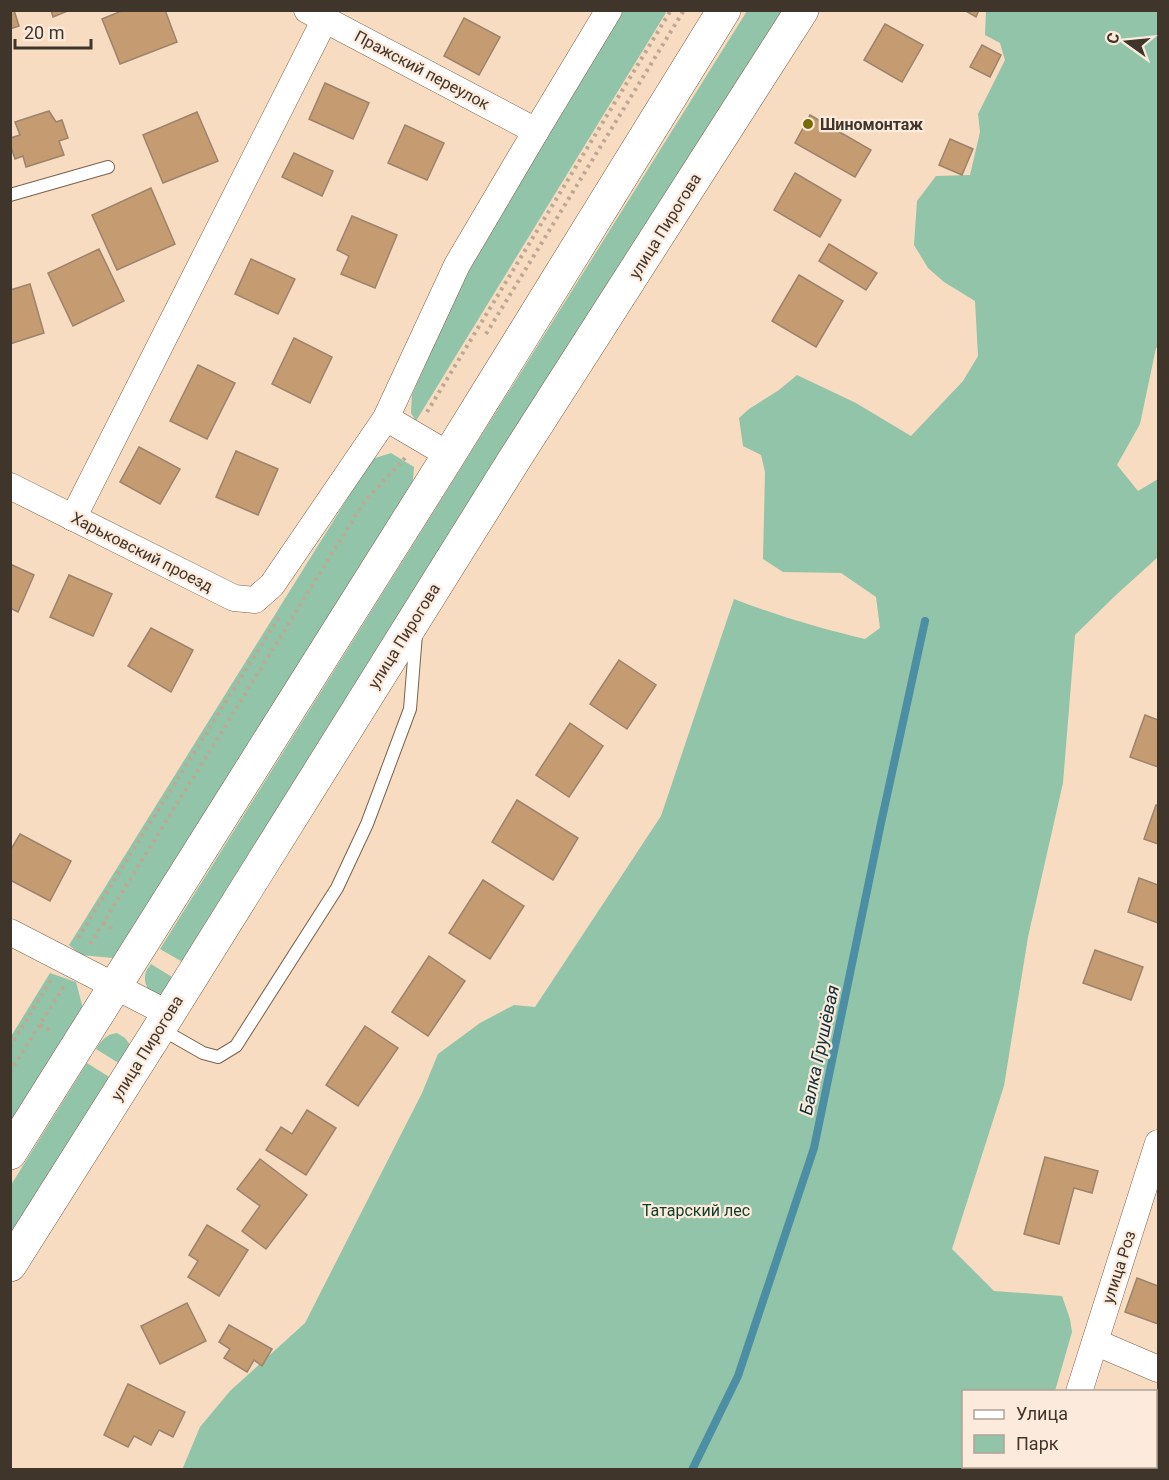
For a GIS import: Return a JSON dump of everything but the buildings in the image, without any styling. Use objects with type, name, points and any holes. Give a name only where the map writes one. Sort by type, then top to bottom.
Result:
[{"type":"main road","points":[[10,1153],[115,985],[436,447],[724,10]]},
{"type":"main road","name":"улица Пирогова","points":[[10,1265],[514,460],[802,10]]},
{"type":"street","points":[[436,447],[386,418],[458,265],[609,10]]},
{"type":"street","points":[[73,518],[316,15]]},
{"type":"street","name":"Пражский переулок","points":[[316,15],[536,131]]},
{"type":"street","name":"Харьковский проезд","points":[[10,486],[234,598],[255,600],[272,585],[386,418]]},
{"type":"street","points":[[12,935],[115,985],[164,1021]]},
{"type":"street","name":"улица Роз","points":[[1080,1390],[1158,1143]]},
{"type":"street","points":[[1095,1342],[1158,1369]]},
{"type":"lane","points":[[10,195],[108,167]]},
{"type":"lane","points":[[164,1021],[204,1053],[218,1057],[236,1046],[337,888],[368,824],[410,710],[417,615]]},
{"type":"path","points":[[484,337],[684,10]]},
{"type":"path","points":[[10,1072],[364,502],[436,447]]},
{"type":"green space","points":[[621,11],[667,11],[416,421],[411,413],[412,395],[469,264]]},
{"type":"green space","points":[[747,11],[782,11],[186,964],[160,949]]},
{"type":"green space","name":"Татарский лес","points":[[986,11],[1158,11],[1158,347],[1140,424],[1117,465],[1138,491],[1158,479],[1158,557],[1075,635],[1063,783],[1028,937],[1004,1086],[952,1249],[994,1291],[1062,1296],[1072,1332],[1055,1390],[962,1390],[962,1468],[1030,1469],[182,1470],[200,1427],[230,1391],[305,1323],[422,1093],[438,1054],[480,1023],[514,1005],[535,1007],[661,816],[734,599],[799,621],[865,639],[880,628],[876,597],[841,573],[783,572],[763,559],[765,472],[761,455],[743,446],[739,418],[797,375],[856,403],[911,436],[963,381],[978,356],[975,301],[944,282],[928,268],[914,245],[917,201],[936,176],[970,175],[980,132],[978,114],[1005,60],[1000,43],[985,35]]},
{"type":"green space","points":[[391,453],[414,467],[412,494],[123,959],[81,955],[69,945],[372,459]]},
{"type":"green space","points":[[151,964],[177,980],[163,994],[154,994],[146,985],[146,971]]},
{"type":"green space","points":[[50,973],[76,982],[86,1020],[10,1140],[10,1038]]},
{"type":"green space","points":[[117,1033],[131,1046],[125,1067],[96,1049],[107,1036]]},
{"type":"green space","points":[[87,1063],[114,1080],[11,1247],[11,1185]]},
{"type":"waterway","name":"Балка Грушёвая","points":[[692,1470],[738,1376],[814,1148],[925,621]]},
{"type":"place","name":"Шиномонтаж","points":[[808,124]]}]
